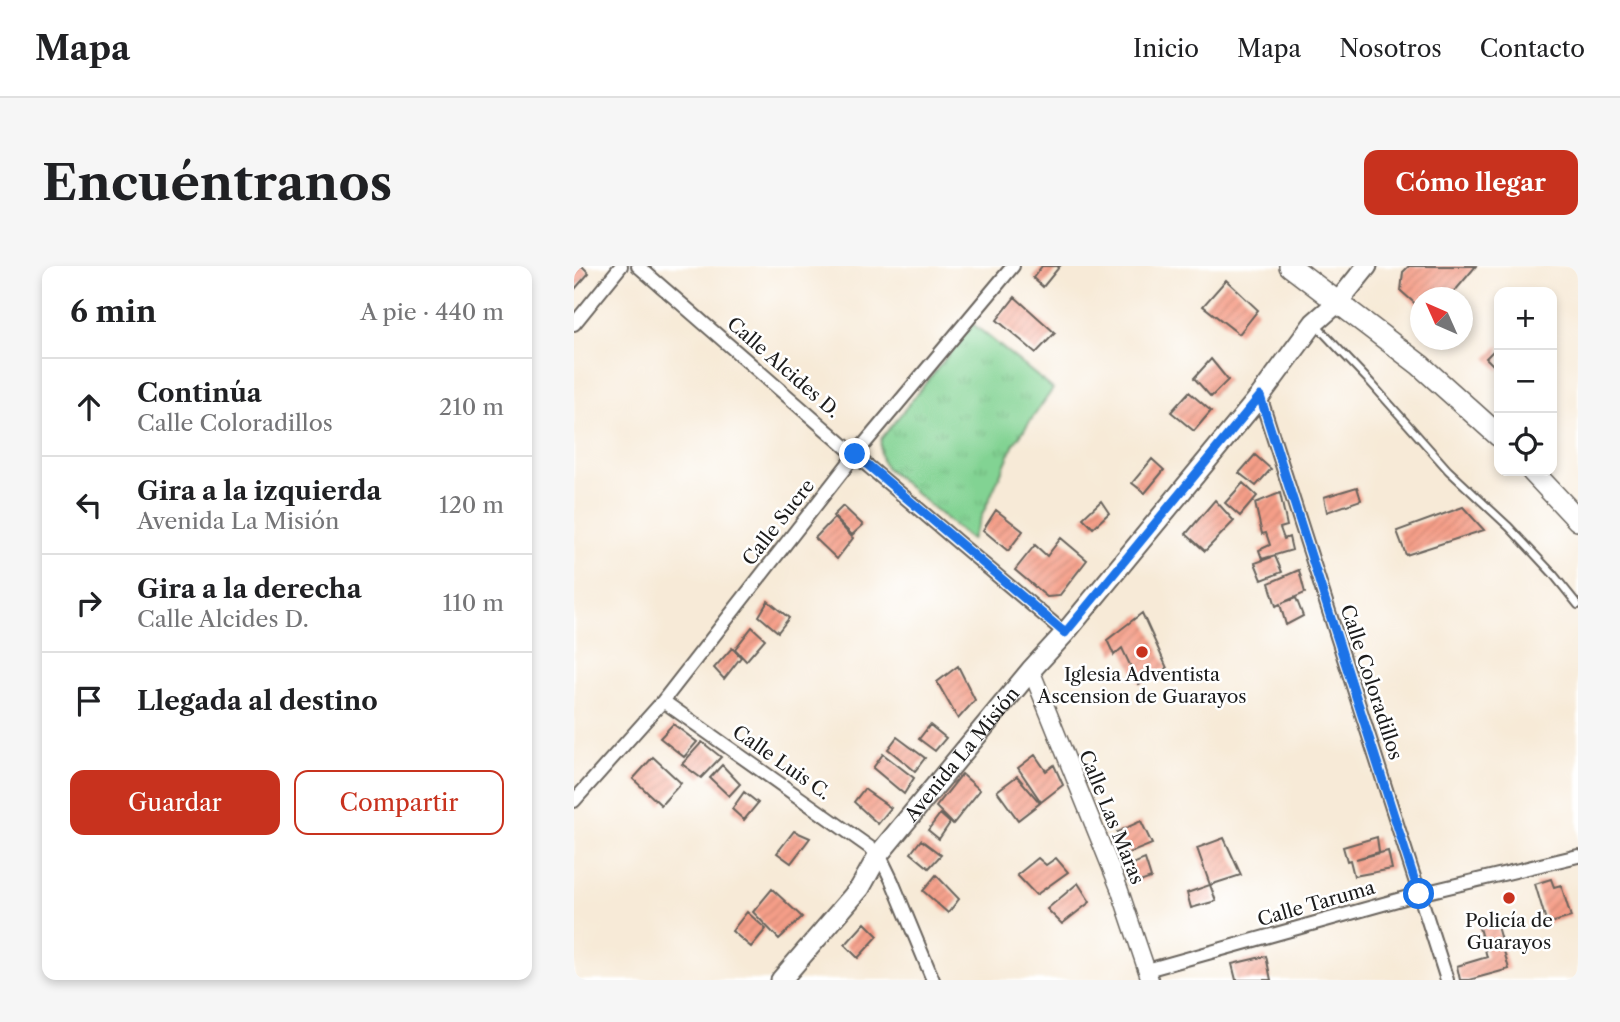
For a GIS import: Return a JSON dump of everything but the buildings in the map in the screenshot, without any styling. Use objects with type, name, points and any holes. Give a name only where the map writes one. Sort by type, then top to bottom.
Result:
[{"type":"highway","points":[[1290,266],[1420,365],[1494,432]]},
{"type":"highway","points":[[1537,476],[1578,520]]},
{"type":"main road","name":"Avenida La Misión","points":[[781,980],[860,888],[879,854],[1260,396],[1314,323],[1338,302],[1367,266]]},
{"type":"street","points":[[574,324],[621,266]]},
{"type":"street","name":"Calle Alcides D.","points":[[638,266],[1065,633]]},
{"type":"street","name":"Calle Sucre","points":[[574,801],[663,701],[855,454],[1013,266]]},
{"type":"street","name":"Calle Coloradillos","points":[[1260,396],[1447,980]]},
{"type":"street","name":"Calle Las Maras","points":[[1031,670],[1119,888],[1149,975]]},
{"type":"street","name":"Calle Luis C.","points":[[663,701],[879,854]]},
{"type":"street","points":[[879,854],[933,980]]},
{"type":"street","name":"Calle Taruma","points":[[1149,975],[1419,894],[1578,856]]},
{"type":"lane","points":[[1314,323],[1448,470],[1509,527],[1578,605]]},
{"type":"green space","points":[[973,324],[1053,389],[1014,444],[971,540],[886,468],[880,451],[881,439]]},
{"type":"place","name":"Iglesia Adventista Ascension de Guarayos","points":[[1142,652]]},
{"type":"place","name":"Policía de Guarayos","points":[[1509,898]]},
{"type":"route","points":[[855,454],[1065,633],[1260,396],[1419,894]]}]
